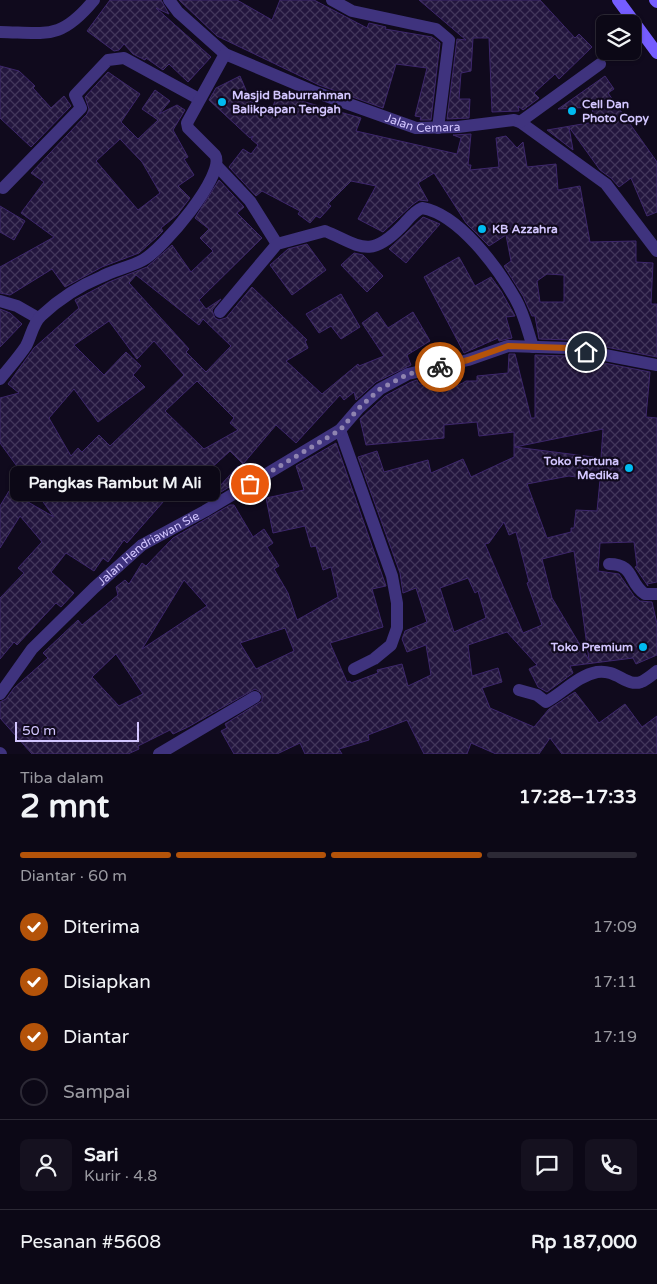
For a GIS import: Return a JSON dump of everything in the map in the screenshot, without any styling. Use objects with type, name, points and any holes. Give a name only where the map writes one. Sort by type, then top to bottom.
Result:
[{"type":"main road","points":[[618,0],[657,52]]},
{"type":"street","points":[[0,32],[41,33],[63,30],[79,18],[94,0]]},
{"type":"street","name":"Jalan Cemara","points":[[169,0],[178,12],[225,54],[315,92],[416,128],[438,128],[514,120],[520,122]]},
{"type":"street","points":[[332,0],[352,11],[436,29],[450,40],[438,128]]},
{"type":"street","points":[[0,380],[26,346],[38,318],[60,300],[100,277],[144,260],[175,231],[213,177],[217,166],[215,155],[186,126],[225,54]]},
{"type":"street","points":[[3,188],[81,108],[75,95],[108,60],[124,58],[199,99]]},
{"type":"street","points":[[600,64],[520,122],[606,184],[657,250]]},
{"type":"street","points":[[217,166],[258,211],[277,244]]},
{"type":"street","points":[[220,312],[277,244],[325,231],[353,245],[371,247],[393,235],[418,210],[435,210],[460,227],[480,248],[517,300],[533,347]]},
{"type":"street","points":[[0,301],[17,306],[38,318]]},
{"type":"street","name":"Jalan Hendriawan Sie","points":[[0,694],[32,649],[94,588],[142,545],[205,511],[340,430],[359,408],[380,389],[408,374],[468,360],[508,346],[569,348],[657,365]]},
{"type":"street","points":[[340,430],[392,576],[397,603],[397,628],[391,645],[374,659],[354,669]]},
{"type":"street","points":[[610,564],[617,564],[626,568],[640,591],[645,594],[657,594]]},
{"type":"street","points":[[519,690],[537,695],[544,702],[586,676],[596,672],[613,672],[633,683],[643,681],[657,671]]},
{"type":"street","points":[[159,754],[255,697]]},
{"type":"building","points":[[110,0],[161,0],[169,14],[156,8],[211,57],[188,82],[169,64],[163,70],[146,58],[145,60],[133,54],[124,44],[119,50],[114,51],[87,31]]},
{"type":"building","points":[[179,0],[237,0],[272,20],[280,0],[314,0],[367,28],[369,23],[386,27],[385,29],[432,37],[440,43],[431,120],[420,120],[421,117],[415,116],[427,68],[396,64],[383,108],[319,85],[217,36]]},
{"type":"building","points":[[419,0],[540,0],[575,38],[579,34],[592,47],[559,79],[555,74],[534,93],[539,98],[523,110],[518,106],[519,111],[492,112],[489,38],[473,38],[471,71],[461,73],[459,99],[470,99],[469,118],[447,119],[457,39],[466,40]]},
{"type":"building","points":[[0,66],[19,71],[35,86],[33,88],[51,108],[64,96],[71,106],[31,147],[0,118]]},
{"type":"building","points":[[108,72],[140,94],[121,122],[138,139],[158,120],[142,109],[155,90],[170,101],[159,114],[177,105],[185,110],[173,130],[188,157],[184,159],[194,175],[178,186],[190,198],[177,215],[161,228],[163,231],[139,253],[102,267],[65,287],[52,269],[10,295],[0,293],[0,267],[54,237],[21,213],[44,182],[31,173],[87,114],[89,109],[85,97]],"holes":[[[120,139],[142,162],[160,193],[138,210],[96,161]]]},
{"type":"building","points":[[240,76],[251,102],[272,110],[277,94],[361,118],[356,131],[457,154],[461,138],[453,135],[471,134],[468,165],[471,165],[470,170],[499,167],[496,138],[506,136],[517,148],[523,142],[527,167],[556,164],[558,190],[580,186],[590,242],[636,241],[636,262],[653,263],[651,304],[657,304],[657,357],[570,340],[539,339],[535,316],[532,316],[523,296],[504,266],[511,261],[506,235],[489,246],[466,223],[434,173],[418,183],[428,201],[419,200],[383,232],[358,219],[376,186],[351,181],[328,204],[331,206],[320,218],[316,216],[310,223],[298,214],[300,211],[262,191],[256,196],[229,167],[243,149],[251,154],[258,145],[251,139],[253,136],[250,138],[209,100],[216,88]],"holes":[[[547,274],[564,275],[564,302],[540,302],[537,281]]]},
{"type":"building","points":[[605,76],[614,89],[608,93],[657,162],[657,212],[647,216],[631,178],[619,187],[600,170],[569,127],[573,150],[547,130],[594,122],[592,107],[558,109]]},
{"type":"building","points":[[219,180],[244,207],[237,213],[262,238],[199,300],[206,309],[221,299],[212,310],[215,318],[219,320],[226,318],[252,287],[307,340],[305,341],[308,348],[286,361],[322,394],[358,364],[359,366],[384,356],[362,323],[377,312],[388,328],[413,312],[430,341],[407,355],[411,365],[376,382],[356,400],[354,392],[344,400],[340,395],[296,443],[276,425],[243,464],[230,451],[186,491],[178,485],[127,543],[124,540],[108,562],[103,558],[94,571],[66,553],[51,572],[74,593],[61,607],[56,603],[17,645],[14,642],[0,659],[0,598],[24,573],[18,568],[42,542],[20,516],[0,548],[0,506],[9,491],[54,517],[0,443],[0,398],[19,393],[8,384],[34,348],[79,308],[75,300],[109,282],[147,267],[172,245],[191,272],[213,251],[200,238],[209,229],[195,218]],"holes":[[[136,275],[199,325],[203,319],[231,346],[206,372],[186,352],[189,349],[129,283]],[[109,321],[137,359],[154,341],[184,375],[110,446],[99,435],[82,452],[78,448],[71,456],[49,418],[74,389],[98,422],[145,387],[133,375],[141,366],[126,352],[104,375],[74,345]],[[197,381],[234,418],[230,423],[238,430],[204,449],[165,411]]]},
{"type":"building","points":[[0,206],[25,221],[14,240],[0,232]]},
{"type":"building","points":[[423,217],[440,224],[406,263],[389,249]]},
{"type":"building","points":[[307,244],[326,270],[292,295],[270,265],[288,249]]},
{"type":"building","points":[[354,253],[363,255],[383,276],[367,292],[341,265]]},
{"type":"building","points":[[459,257],[475,286],[491,277],[501,291],[515,316],[506,317],[512,338],[499,341],[498,338],[464,353],[424,277]]},
{"type":"building","points":[[341,294],[360,327],[341,339],[331,326],[319,333],[306,314]]},
{"type":"building","points":[[0,309],[10,313],[22,324],[0,347]]},
{"type":"building","points":[[509,354],[515,354],[531,418],[535,418],[535,355],[568,356],[650,372],[646,417],[657,418],[657,582],[647,584],[648,586],[635,567],[637,566],[634,542],[600,543],[598,571],[619,574],[634,596],[640,601],[652,602],[657,624],[657,655],[636,664],[633,658],[570,666],[573,673],[547,692],[538,687],[529,669],[537,665],[507,632],[468,645],[472,676],[498,668],[502,682],[482,688],[490,708],[534,727],[549,709],[575,692],[599,723],[625,704],[642,727],[657,716],[657,754],[562,754],[550,738],[539,754],[496,754],[471,743],[467,754],[424,754],[407,720],[368,735],[369,740],[339,749],[342,754],[305,754],[300,743],[277,754],[234,754],[221,731],[227,728],[225,724],[262,701],[262,693],[255,689],[188,727],[173,734],[170,730],[138,746],[139,749],[128,754],[32,754],[0,718],[0,702],[6,699],[14,688],[48,658],[43,653],[78,620],[82,625],[118,595],[116,587],[125,580],[129,584],[142,563],[146,566],[173,538],[230,505],[234,505],[253,537],[264,529],[273,543],[267,547],[279,566],[274,569],[288,593],[297,620],[338,597],[331,567],[323,570],[316,546],[311,547],[305,526],[273,533],[266,498],[304,490],[296,466],[336,443],[386,586],[372,589],[383,627],[330,643],[347,682],[350,681],[351,683],[378,673],[377,670],[402,664],[408,686],[431,675],[426,645],[407,652],[402,639],[405,631],[427,622],[416,588],[403,593],[400,573],[358,457],[377,451],[384,472],[428,460],[431,473],[463,459],[471,477],[514,457],[514,432],[479,436],[477,422],[444,425],[444,438],[366,445],[360,419],[385,396],[417,380],[419,384],[432,384],[432,386],[457,386],[466,381],[477,381],[477,376],[508,373]],"holes":[[[603,429],[601,458],[515,447]],[[569,476],[600,480],[597,511],[576,510],[574,528],[571,528],[571,532],[547,538],[527,484]],[[504,522],[509,535],[516,532],[529,582],[527,583],[542,625],[523,633],[485,544],[489,543]],[[574,551],[589,660],[552,598],[542,559]],[[468,578],[475,593],[478,591],[486,618],[454,632],[440,588]],[[184,580],[207,606],[142,649]],[[285,628],[294,651],[256,669],[240,643]],[[116,654],[143,694],[119,706],[92,677]]]},
{"type":"building","points":[[238,466],[244,478],[211,498],[210,497]]},
{"type":"way so far","points":[[250,484],[340,430],[359,408],[380,389],[408,374],[440,367]]},
{"type":"place","name":"Masjid Baburrahman Balikpapan Tengah","points":[[222,102]]},
{"type":"place","name":"Cell Dan Photo Copy","points":[[572,111]]},
{"type":"place","name":"KB Azzahra","points":[[482,229]]},
{"type":"place","name":"Toko Fortuna Medika","points":[[629,468]]},
{"type":"place","name":"Pangkas Rambut M Ali","points":[[250,484]]},
{"type":"place","name":"Toko Premium","points":[[643,647]]},
{"type":"route","points":[[440,367],[468,360],[508,346],[569,348],[586,352]]}]
